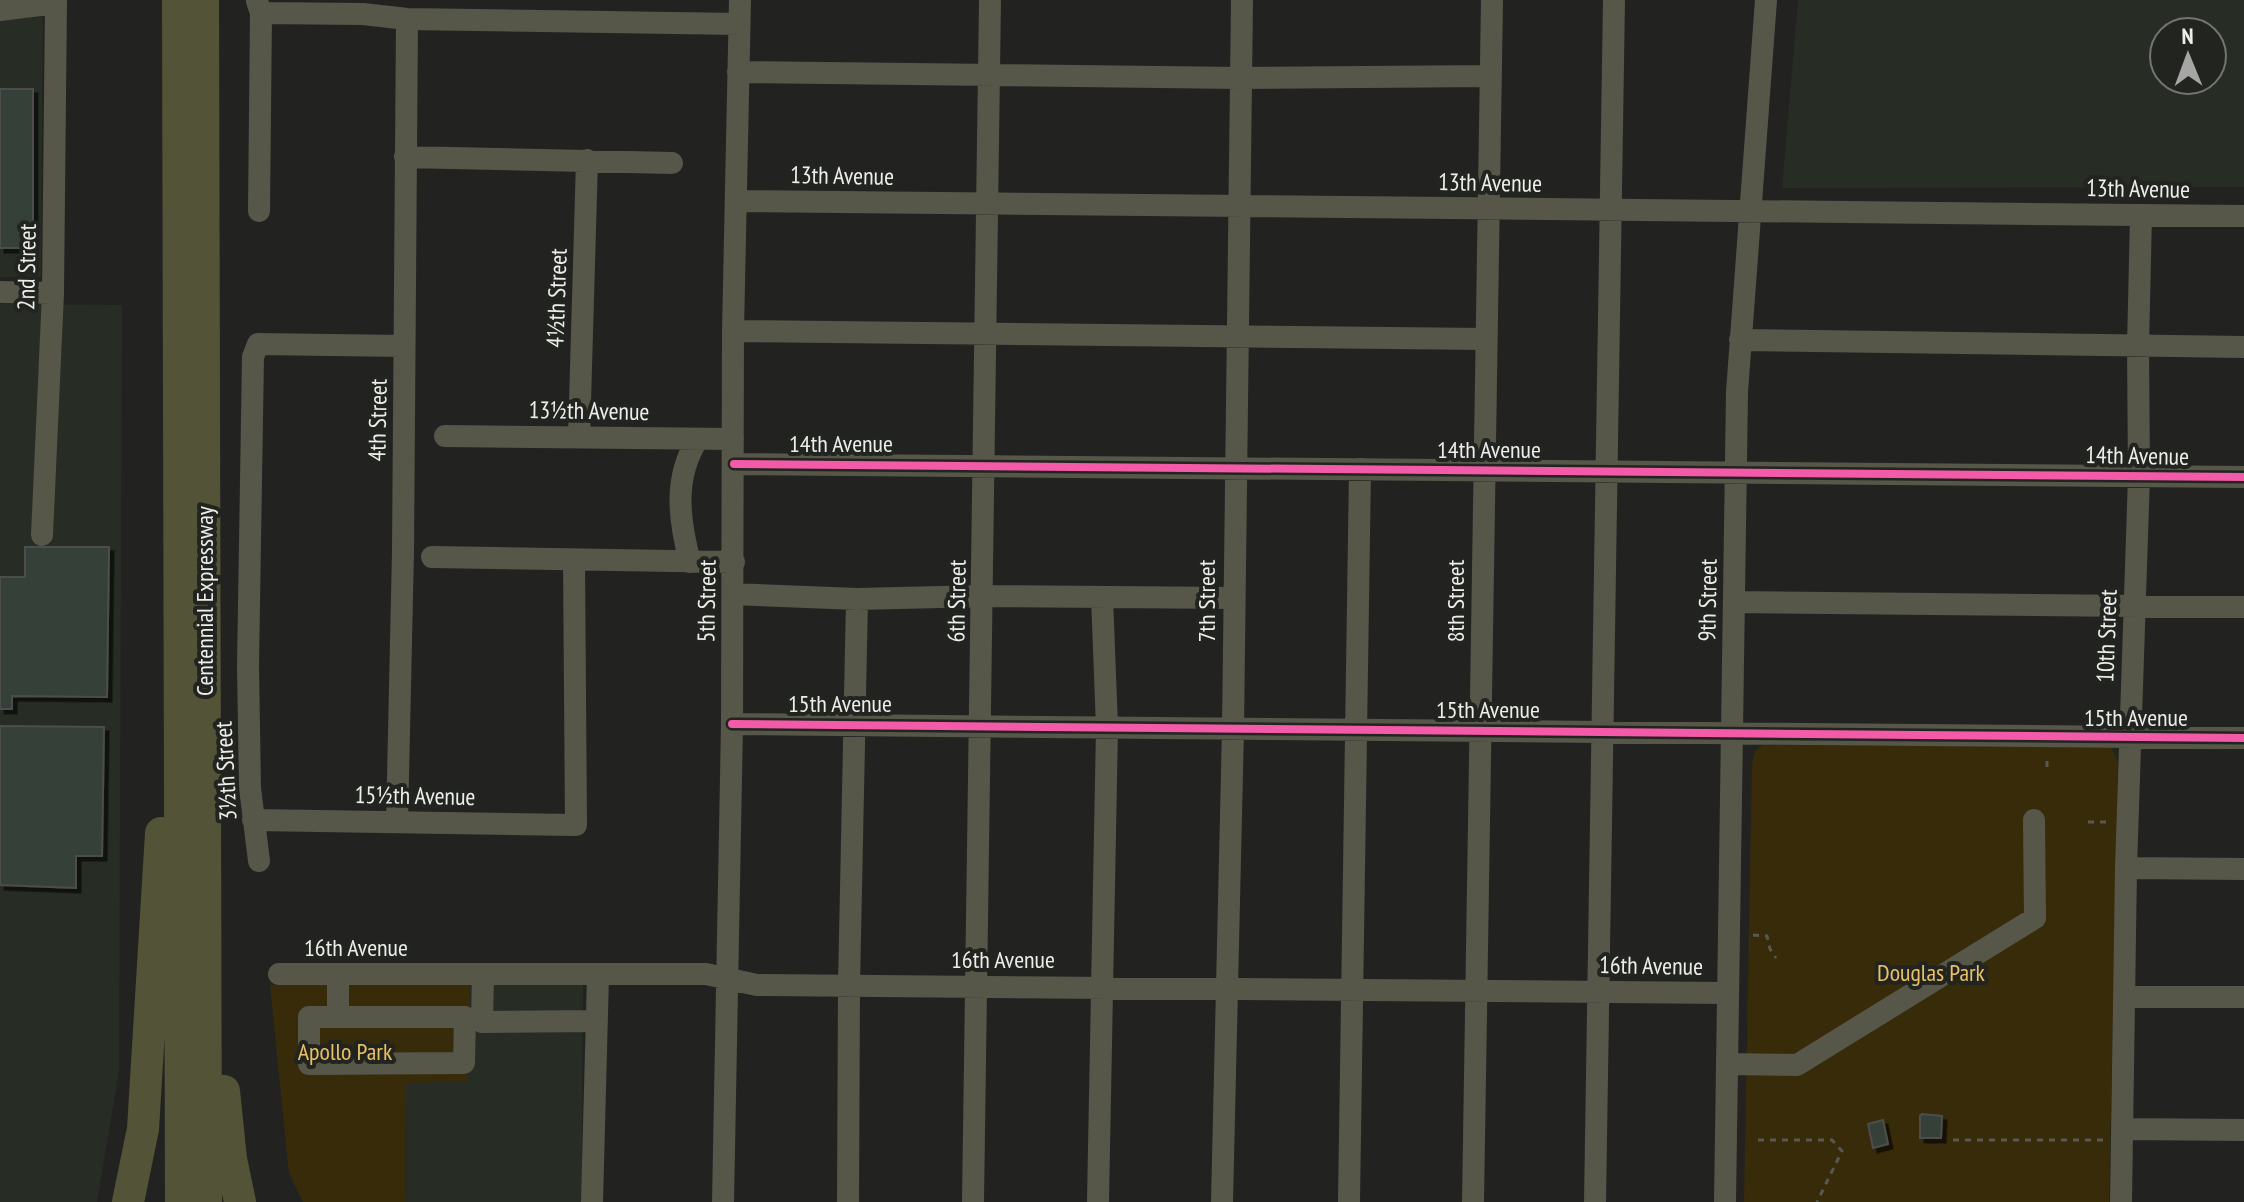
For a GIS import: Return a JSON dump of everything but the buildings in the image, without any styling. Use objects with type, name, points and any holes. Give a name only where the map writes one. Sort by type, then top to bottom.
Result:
[{"type":"highway","name":"Centennial Expressway","points":[[178,0],[181,1202]]},
{"type":"highway","name":"Centennial Expressway","points":[[203,0],[206,1202]]},
{"type":"highway","points":[[204,116],[216,0]]},
{"type":"highway","points":[[128,1202],[143,1129],[163,782],[180,635]]},
{"type":"highway","points":[[206,873],[220,1006],[226,1117],[240,1202]]},
{"type":"street","name":"5th Street","points":[[723,1202],[740,0]]},
{"type":"street","name":"6th Street","points":[[973,1202],[990,0]]},
{"type":"street","name":"7th Street","points":[[1222,1202],[1233,729],[1242,0]]},
{"type":"street","name":"8th Street","points":[[1473,1202],[1492,0]]},
{"type":"street","points":[[1595,1202],[1614,0]]},
{"type":"street","name":"9th Street","points":[[1725,1202],[1740,340],[1766,0]]},
{"type":"street","points":[[0,10],[56,1]]},
{"type":"street","name":"2nd Street","points":[[42,535],[53,293],[56,1]]},
{"type":"street","points":[[259,211],[259,7],[364,7],[407,19],[739,24]]},
{"type":"street","name":"4th Street","points":[[397,822],[407,19]]},
{"type":"street","points":[[738,72],[1240,78],[1490,76]]},
{"type":"street","points":[[405,157],[672,163]]},
{"type":"street","name":"4½th Street","points":[[579,437],[587,160]]},
{"type":"street","name":"13th Avenue","points":[[736,201],[2244,216]]},
{"type":"street","name":"10th Street","points":[[2121,1202],[2115,1134],[2126,997],[2126,868],[2139,476],[2141,215]]},
{"type":"street","points":[[0,292],[53,293]]},
{"type":"street","points":[[733,331],[1486,339]]},
{"type":"street","points":[[1740,340],[2244,347]]},
{"type":"street","name":"3½th Street","points":[[259,861],[250,788],[253,357],[258,344],[404,346]]},
{"type":"street","name":"13½th Avenue","points":[[445,436],[733,439]]},
{"type":"street","points":[[690,562],[681,529],[681,479],[687,456],[698,439]]},
{"type":"street","name":"14th Avenue","points":[[734,464],[2244,477]]},
{"type":"street","points":[[1349,1202],[1360,469]]},
{"type":"street","points":[[432,557],[734,562]]},
{"type":"street","name":"15½th Avenue","points":[[253,820],[576,825],[574,561]]},
{"type":"street","points":[[733,594],[857,599],[983,596],[1233,598]]},
{"type":"street","points":[[1098,1202],[1107,727],[1102,597]]},
{"type":"street","points":[[848,1202],[857,599]]},
{"type":"street","points":[[1734,602],[2244,607]]},
{"type":"street","name":"15th Avenue","points":[[732,724],[2244,738]]},
{"type":"street","points":[[1727,1064],[1797,1065],[2035,918],[2034,820]]},
{"type":"street","points":[[2126,868],[2244,869]]},
{"type":"street","name":"16th Avenue","points":[[279,974],[706,974],[757,985],[1728,993]]},
{"type":"street","points":[[338,974],[338,1017]]},
{"type":"street","points":[[483,974],[482,1022],[597,1021]]},
{"type":"street","points":[[592,1202],[598,976]]},
{"type":"street","points":[[2126,997],[2244,997]]},
{"type":"street","points":[[309,1017],[338,1017],[465,1017],[464,1063],[309,1064],[309,1017]]},
{"type":"street","points":[[2115,1134],[2244,1130]]},
{"type":"path","points":[[2047,755],[2047,767]]},
{"type":"path","points":[[2088,822],[2112,822]]},
{"type":"path","points":[[1753,935],[1767,936],[1776,958]]},
{"type":"path","points":[[1953,1140],[2115,1134]]},
{"type":"path","points":[[1758,1140],[1832,1140],[1842,1151],[1817,1202]]},
{"type":"shaded area","points":[[0,0],[43,0],[41,277],[0,277]]},
{"type":"shaded area","points":[[1798,0],[2244,0],[2244,187],[1782,188]]},
{"type":"shaded area","points":[[0,304],[122,305],[119,1071],[97,1202],[0,1202]]},
{"type":"shaded area","points":[[583,982],[582,1202],[405,1202],[406,1083],[470,983]]},
{"type":"green space","name":"Douglas Park","points":[[1763,745],[2111,747],[2118,762],[2109,1202],[1744,1202],[1752,768],[1754,755]]},
{"type":"green space","name":"Apollo Park","points":[[470,983],[467,1081],[406,1083],[405,1202],[303,1202],[289,1173],[270,985]]},
{"type":"cycle path","points":[[734,464],[2244,477]]},
{"type":"cycle path","points":[[732,724],[2244,738]]}]
